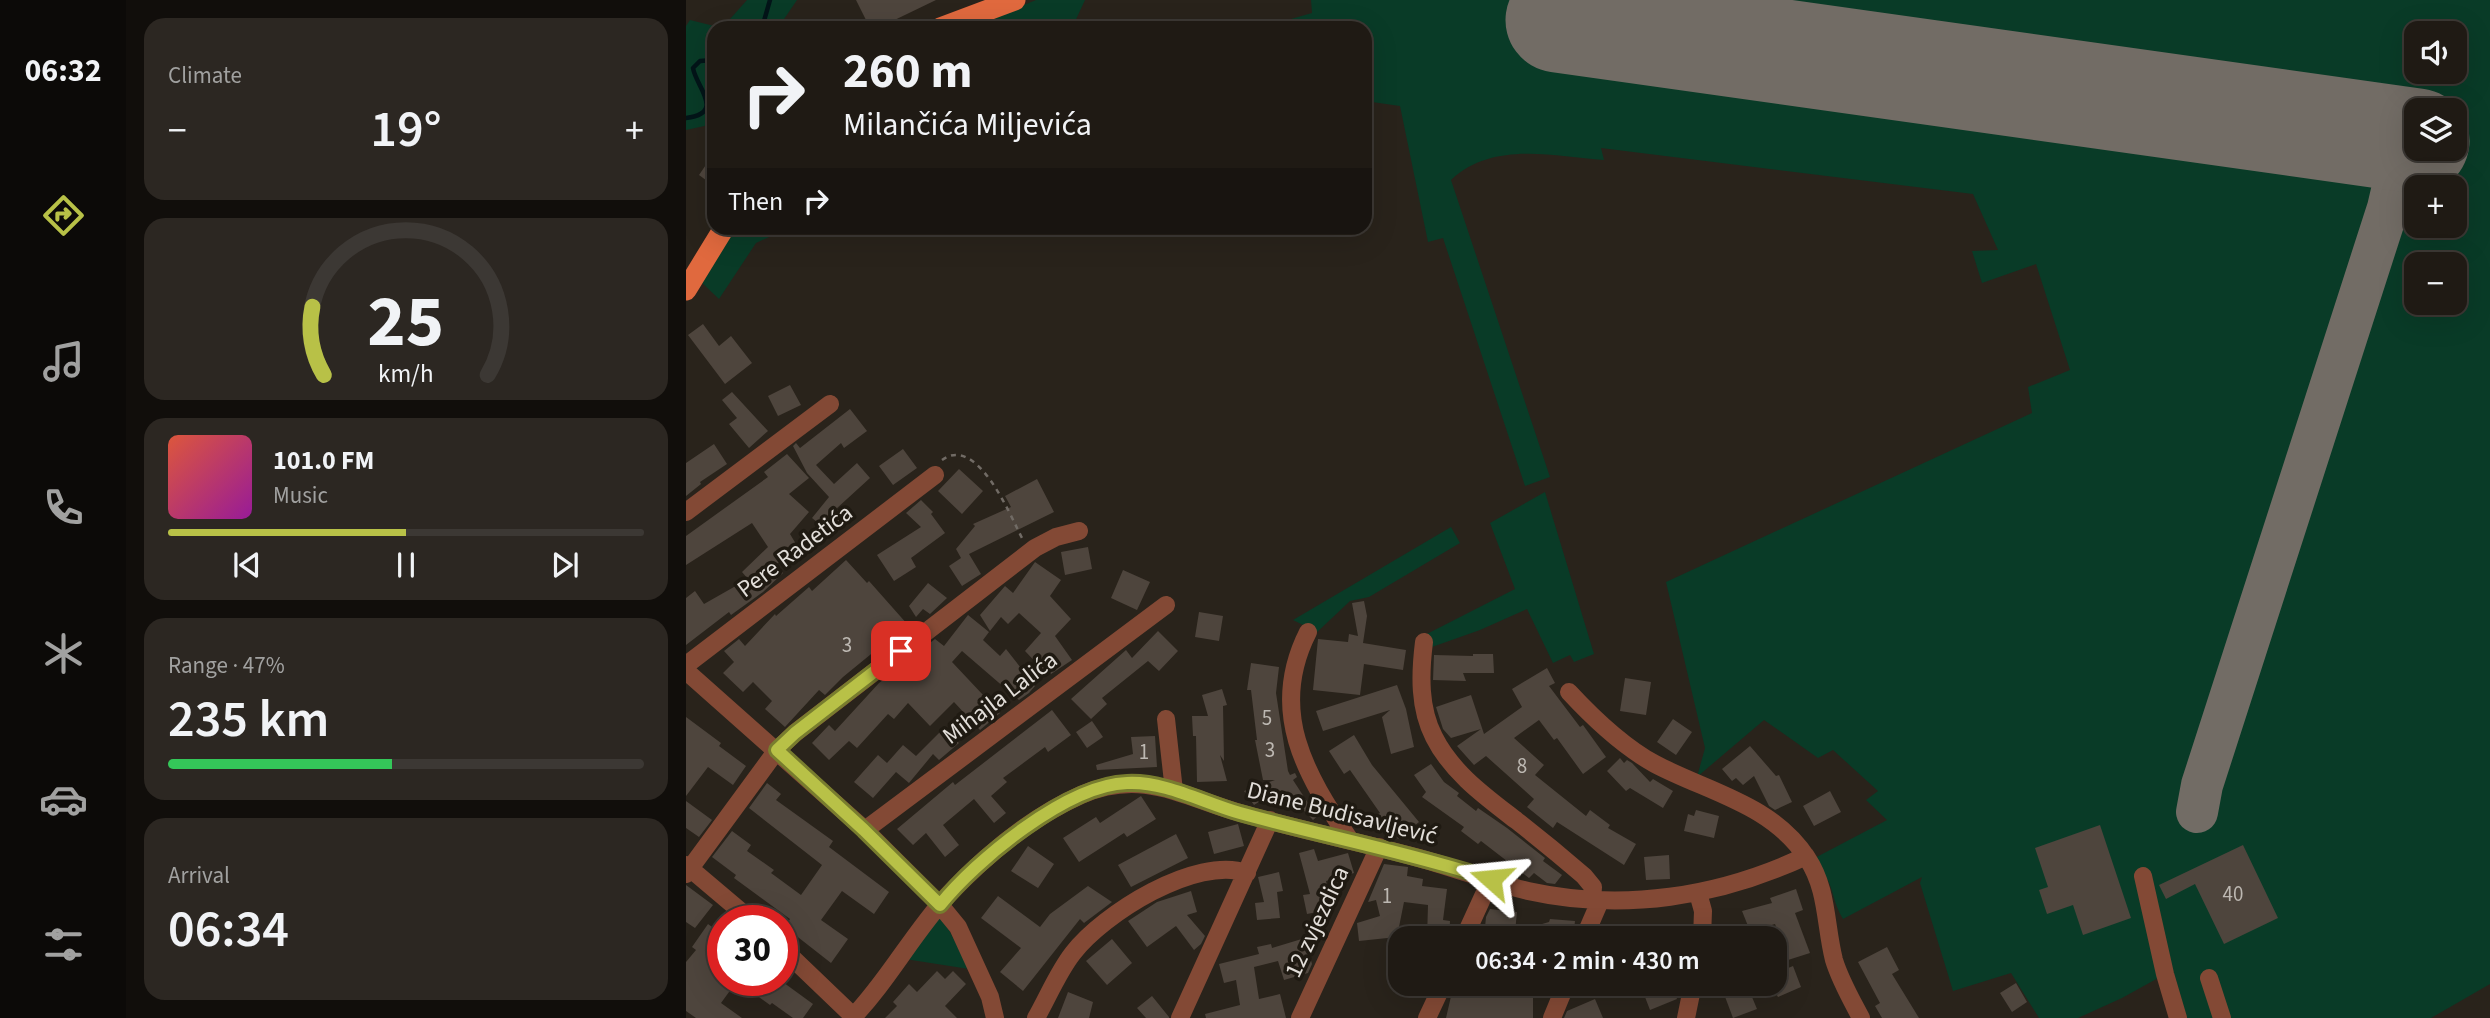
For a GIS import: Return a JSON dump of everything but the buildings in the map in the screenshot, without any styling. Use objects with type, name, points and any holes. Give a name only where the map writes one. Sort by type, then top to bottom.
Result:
[{"type":"main road","points":[[958,21],[1014,0]]},
{"type":"main road","points":[[686,290],[719,235]]},
{"type":"street","points":[[686,512],[830,404]]},
{"type":"street","name":"Pere Radetića","points":[[686,665],[935,475]]},
{"type":"street","points":[[732,905],[687,869],[777,750],[795,733],[1029,552],[1056,537],[1079,531]]},
{"type":"street","name":"Mihajla Lalića","points":[[864,830],[1166,605]]},
{"type":"street","points":[[1308,632],[1293,667],[1291,685],[1295,732],[1310,777],[1350,840]]},
{"type":"street","points":[[1424,642],[1423,701],[1434,736],[1446,756],[1479,792],[1584,876],[1593,887],[1596,900],[1588,926]]},
{"type":"street","points":[[686,671],[864,830],[940,905],[963,937],[990,997],[995,1018]]},
{"type":"street","points":[[1569,692],[1619,741],[1653,763],[1749,806],[1781,829],[1806,856],[1819,879],[1835,961],[1861,1018]]},
{"type":"street","points":[[1166,719],[1174,791]]},
{"type":"street","name":"Diane Budisavljević","points":[[853,1017],[940,905],[1004,844],[1033,822],[1081,795],[1106,786],[1143,784],[1174,791],[1525,890],[1574,900],[1665,899],[1698,893],[1750,879],[1806,856]]},
{"type":"street","points":[[1180,1018],[1270,820]]},
{"type":"street","name":"12 zvjezdica","points":[[1300,1018],[1379,847]]},
{"type":"street","points":[[1036,1018],[1073,953],[1105,922],[1133,901],[1199,874],[1219,870],[1247,873]]},
{"type":"street","points":[[2143,876],[2178,1018]]},
{"type":"street","points":[[1469,926],[1491,879]]},
{"type":"street","points":[[1698,893],[1703,911],[1702,926]]},
{"type":"street","points":[[798,964],[853,1017]]},
{"type":"street","points":[[2209,978],[2222,1018]]},
{"type":"street","points":[[1427,1018],[1437,996]]},
{"type":"street","points":[[1552,1018],[1561,996]]},
{"type":"street","points":[[1686,1018],[1691,996]]},
{"type":"path","points":[[935,475],[940,461],[948,455],[961,454],[972,460],[999,493],[1029,552]]},
{"type":"green space","points":[[747,0],[797,0],[783,21],[728,21]]},
{"type":"green space","points":[[1036,0],[1085,0],[1075,21],[985,21]]},
{"type":"green space","points":[[1311,0],[2490,0],[2490,984],[2431,1018],[2187,1018],[2156,913],[2160,977],[2078,1018],[2039,1018],[2011,973],[1953,991],[1920,883],[1922,877],[1843,919],[1824,874],[1809,861],[1887,820],[1866,800],[1878,791],[1833,750],[1818,758],[1764,720],[1697,777],[1705,748],[1666,582],[2032,413],[2028,387],[2070,370],[2036,264],[1982,283],[1972,251],[1998,250],[1973,194],[1601,148],[1604,160],[1523,154],[1485,160],[1467,168],[1451,180],[1550,477],[1525,486],[1443,238],[1428,242],[1400,106],[1372,102],[1372,21],[1284,21],[1312,13]]},
{"type":"green space","points":[[690,20],[707,24],[707,125],[686,130],[686,26]]},
{"type":"green space","points":[[731,235],[774,235],[756,243],[719,299],[701,282]]},
{"type":"green space","points":[[1545,492],[1594,654],[1574,662],[1570,655],[1553,663],[1527,609],[1432,647],[1417,639],[1515,589],[1490,523]]},
{"type":"green space","points":[[1451,527],[1460,543],[1369,597],[1350,601],[1314,635],[1307,627],[1293,620]]},
{"type":"green space","points":[[939,917],[949,930],[969,969],[905,959]]},
{"type":"waterway","points":[[764,21],[770,0]]},
{"type":"waterway","points":[[707,60],[700,61],[693,68],[707,105]]},
{"type":"waterway","points":[[686,118],[698,115],[707,105]]},
{"type":"taxiway","points":[[2197,812],[2202,785],[2388,208],[2404,139]]},
{"type":"runway","points":[[1558,20],[2404,139]]},
{"type":"route","points":[[901,651],[777,750],[940,905],[1004,844],[1033,822],[1081,795],[1106,786],[1126,783],[1167,789],[1238,812],[1491,879]]}]
